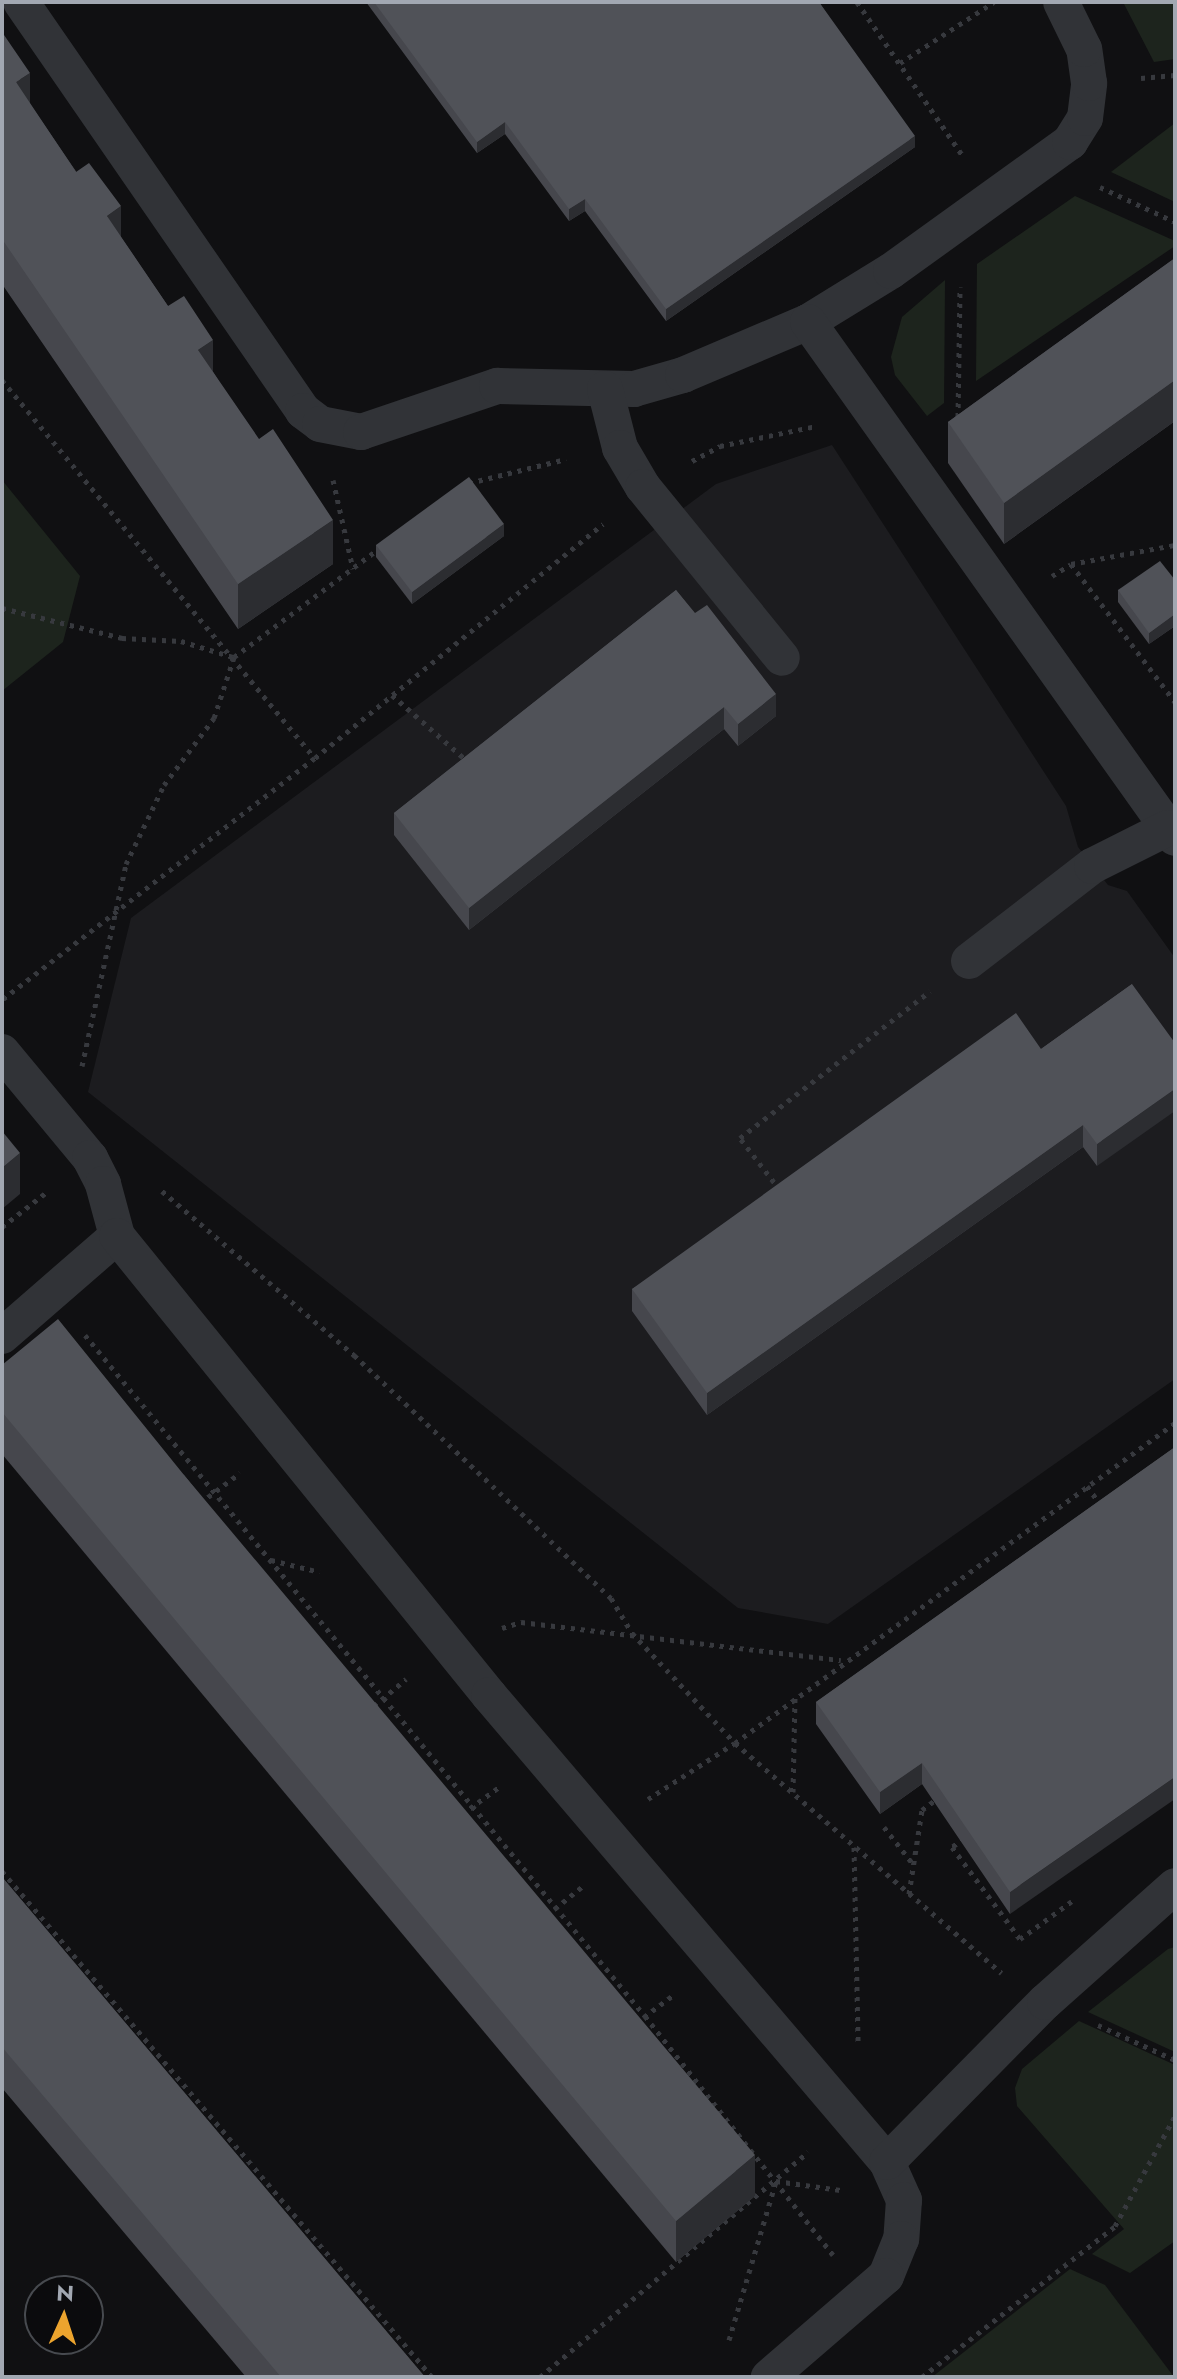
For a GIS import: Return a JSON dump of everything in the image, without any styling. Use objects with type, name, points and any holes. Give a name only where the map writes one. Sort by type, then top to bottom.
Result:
[{"type":"lane","points":[[21,2],[303,411],[320,424],[361,432],[497,386],[634,389],[683,375],[808,322],[891,271],[1070,142],[1085,118],[1089,83],[1084,49],[1061,2]]},
{"type":"lane","points":[[808,322],[1171,833],[1092,866],[969,961]]},
{"type":"lane","points":[[605,389],[620,448],[643,487],[782,658]]},
{"type":"lane","points":[[2,1052],[90,1158],[117,1236],[449,1646],[887,2162],[904,2200],[901,2239],[886,2276],[866,2297],[769,2377]]},
{"type":"lane","points":[[2,1336],[117,1236]]},
{"type":"lane","points":[[887,2162],[1045,2002],[1175,1886]]},
{"type":"path","points":[[857,2],[944,125]]},
{"type":"path","points":[[900,63],[994,2]]},
{"type":"path","points":[[1046,162],[1175,222]]},
{"type":"path","points":[[961,219],[958,422],[971,413]]},
{"type":"path","points":[[2,380],[315,758]]},
{"type":"path","points":[[2,1000],[315,758],[643,487],[720,446],[872,415]]},
{"type":"path","points":[[320,424],[353,569]]},
{"type":"path","points":[[464,484],[564,456],[575,467]]},
{"type":"path","points":[[81,1073],[119,910],[126,864],[143,823],[214,718],[234,657],[390,540]]},
{"type":"path","points":[[1009,606],[1071,564],[1175,545]]},
{"type":"path","points":[[1071,564],[1175,702]]},
{"type":"path","points":[[2,608],[122,638],[181,641],[234,657]]},
{"type":"path","points":[[392,695],[470,764]]},
{"type":"path","points":[[788,1200],[740,1138],[969,961]]},
{"type":"path","points":[[90,1158],[130,1168],[214,1231],[354,1355],[611,1598],[632,1633],[735,1743],[1005,1976],[1045,2002],[1175,2060]]},
{"type":"path","points":[[51,1294],[645,2016],[866,2297]]},
{"type":"path","points":[[123,1399],[132,1392]]},
{"type":"path","points":[[539,1921],[555,1908],[614,1841],[735,1743],[842,1660],[1175,1423]]},
{"type":"path","points":[[194,1508],[283,1441]]},
{"type":"path","points":[[1087,1486],[1108,1515]]},
{"type":"path","points":[[291,1604],[300,1596]]},
{"type":"path","points":[[366,1712],[449,1646],[521,1622],[842,1660]]},
{"type":"path","points":[[793,1793],[795,1697]]},
{"type":"path","points":[[455,1820],[543,1758]]},
{"type":"path","points":[[909,1895],[922,1810],[941,1795]]},
{"type":"path","points":[[884,1827],[914,1865]]},
{"type":"path","points":[[973,1849],[965,1837],[952,1847],[1020,1939],[1084,1892]]},
{"type":"path","points":[[540,2377],[776,2181],[848,2116],[859,2060],[854,1846]]},
{"type":"path","points":[[2,1871],[432,2377]]},
{"type":"path","points":[[633,2025],[716,1960]]},
{"type":"path","points":[[715,2126],[724,2115]]},
{"type":"path","points":[[922,2377],[1115,2226],[1175,2116]]},
{"type":"path","points":[[730,2332],[776,2181]]},
{"type":"shaded area","points":[[1123,2],[1175,2],[1175,59],[1154,62]]},
{"type":"shaded area","points":[[1175,123],[1175,202],[1111,172]]},
{"type":"shaded area","points":[[1075,196],[1175,241],[1175,246],[976,381],[977,264]]},
{"type":"shaded area","points":[[945,280],[944,403],[927,416],[895,375],[891,357],[902,317]]},
{"type":"shaded area","points":[[832,445],[1066,806],[1078,847],[1108,885],[1127,891],[1175,958],[1175,1379],[828,1624],[738,1608],[88,1092],[131,918],[716,484]]},
{"type":"shaded area","points":[[2,480],[80,576],[63,642],[2,691]]},
{"type":"shaded area","points":[[1175,1947],[1175,2052],[1088,2012],[1168,1949]]},
{"type":"shaded area","points":[[1079,2021],[1175,2065],[1175,2241],[1130,2273],[1092,2254],[1124,2229],[1017,2106],[1015,2088],[1022,2069]]},
{"type":"shaded area","points":[[1070,2269],[1105,2285],[1174,2377],[932,2377]]},
{"type":"building","points":[[374,2],[819,2],[915,136],[666,309],[585,199],[569,209],[505,122],[477,142]]},
{"type":"building","points":[[2,32],[30,73],[16,82],[76,172],[89,163],[121,206],[107,216],[168,306],[184,296],[213,340],[198,350],[259,439],[273,429],[333,520],[238,584],[2,239]]},
{"type":"building","points":[[1175,258],[1175,380],[1004,503],[948,422]]},
{"type":"building","points":[[469,477],[504,524],[412,592],[376,545]]},
{"type":"building","points":[[1160,561],[1175,580],[1175,614],[1149,633],[1118,590]]},
{"type":"building","points":[[676,590],[695,613],[707,605],[776,694],[738,724],[724,707],[469,908],[394,813]]},
{"type":"building","points":[[1132,984],[1175,1043],[1175,1089],[1097,1144],[1083,1125],[707,1393],[632,1289],[1016,1013],[1041,1049]]},
{"type":"building","points":[[2,1131],[20,1153],[2,1168]]},
{"type":"building","points":[[58,1319],[184,1475],[755,2155],[676,2221],[2,1412],[2,1365]]},
{"type":"building","points":[[1175,1447],[1175,1777],[1010,1892],[922,1763],[880,1792],[816,1702]]},
{"type":"building","points":[[2,1877],[425,2377],[281,2377],[2,2047]]}]
